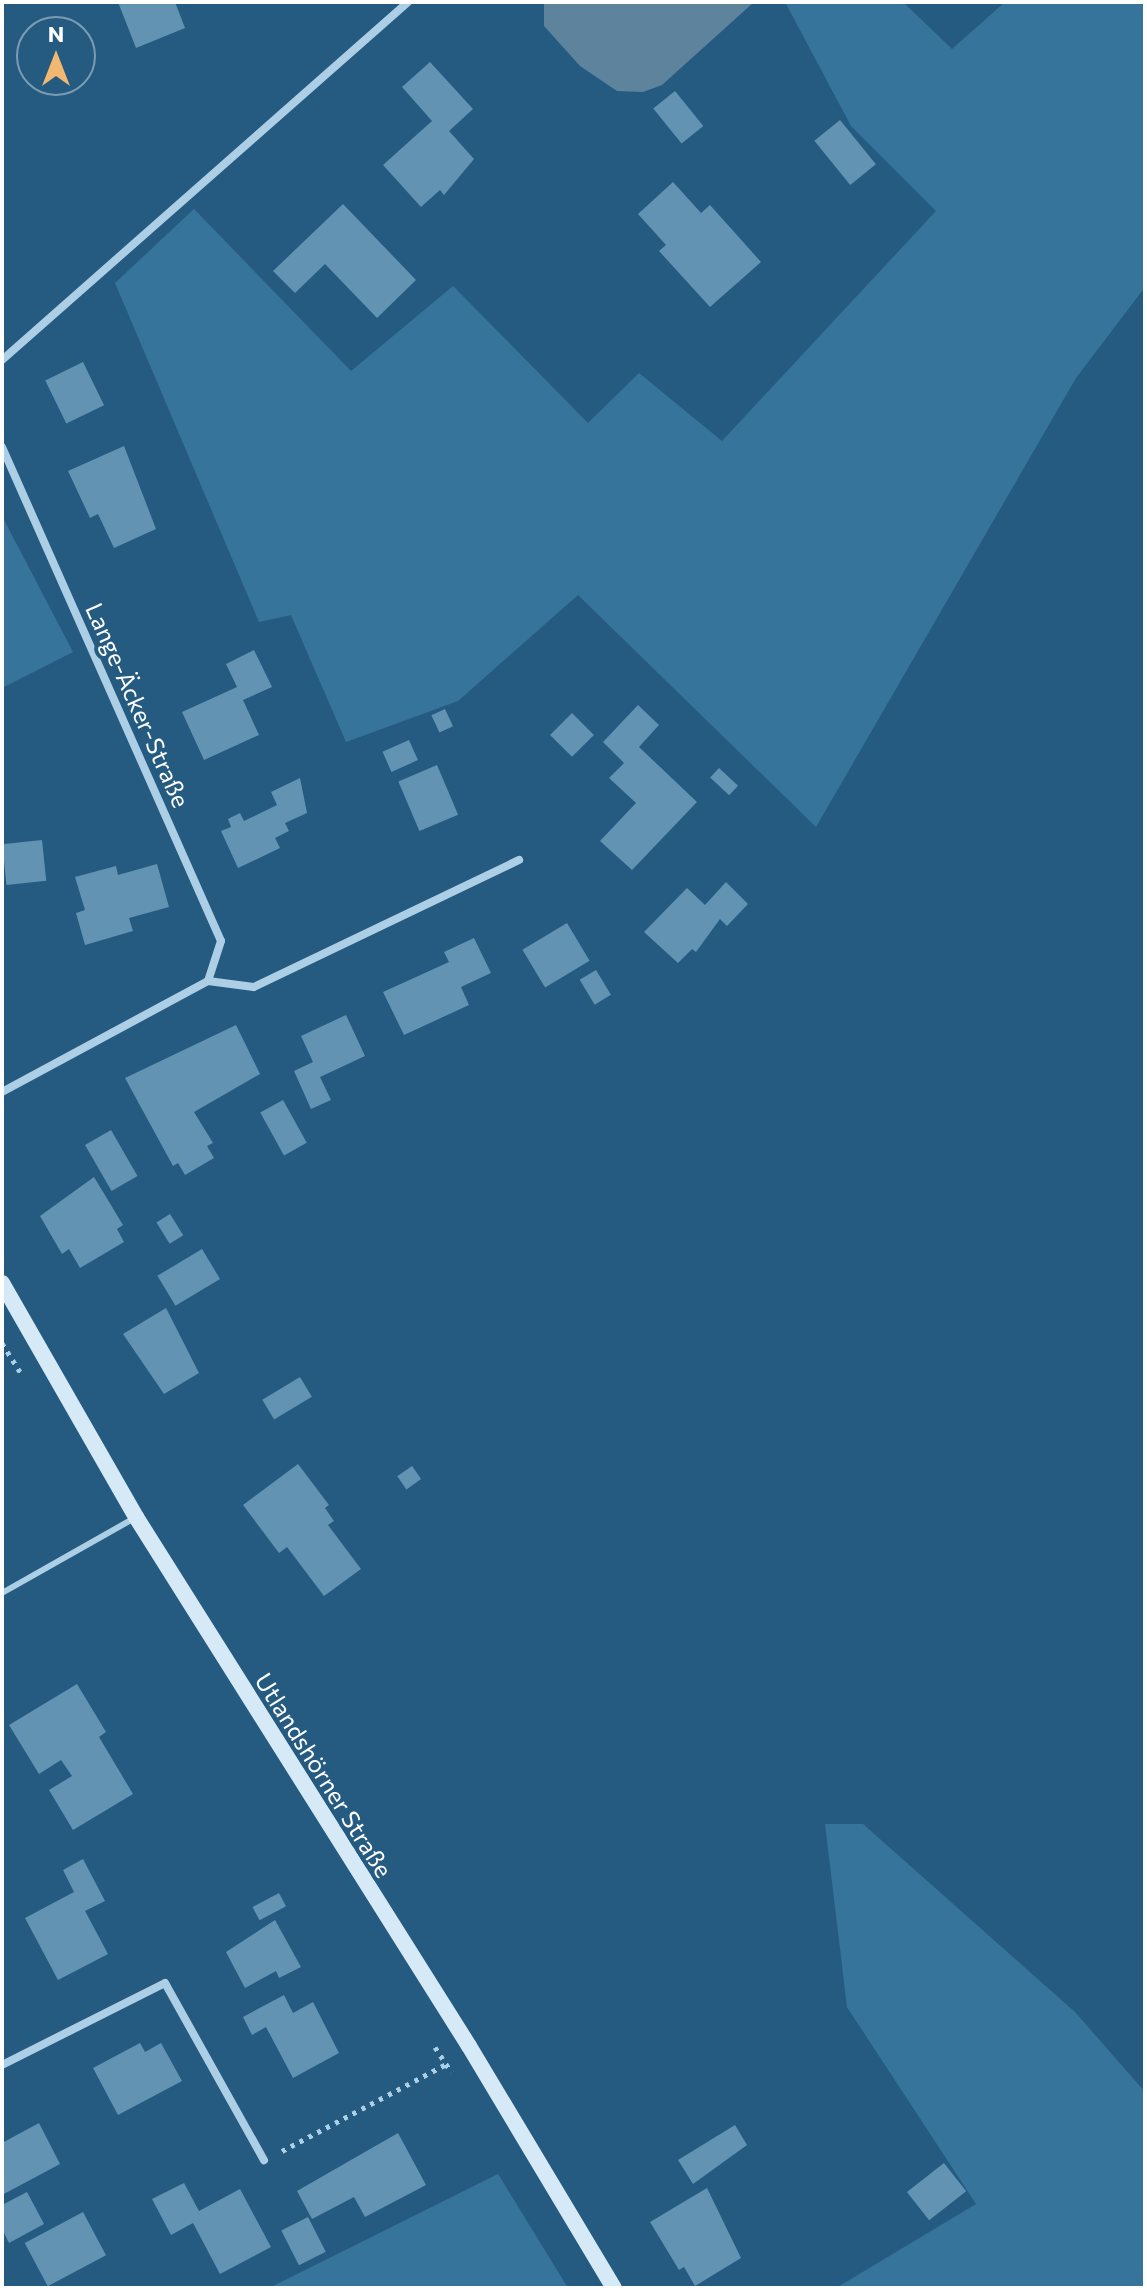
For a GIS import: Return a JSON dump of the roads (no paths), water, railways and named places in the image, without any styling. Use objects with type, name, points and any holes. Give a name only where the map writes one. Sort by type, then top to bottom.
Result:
[{"type":"street","points":[[2,360],[408,2]]},
{"type":"street","name":"Lange-Äcker-Straße","points":[[2,447],[221,941],[208,981]]},
{"type":"street","points":[[2,1092],[208,981],[254,987],[519,860]]},
{"type":"street","name":"Utlandshörner Straße","points":[[2,1283],[136,1517],[469,2046],[614,2288]]},
{"type":"street","points":[[2,2065],[165,1983],[264,2160]]},
{"type":"lane","points":[[2,1593],[136,1517]]}]
